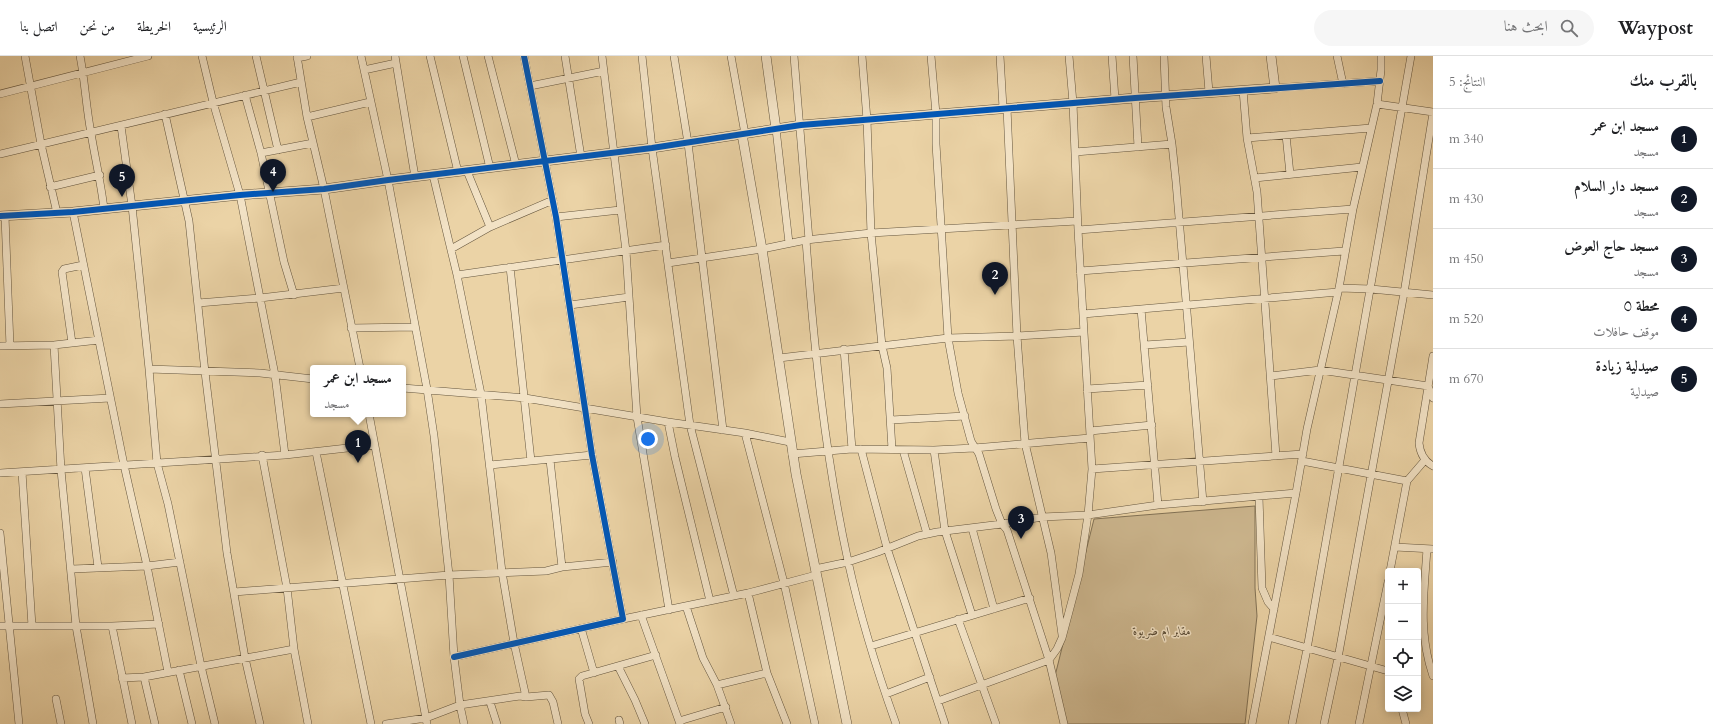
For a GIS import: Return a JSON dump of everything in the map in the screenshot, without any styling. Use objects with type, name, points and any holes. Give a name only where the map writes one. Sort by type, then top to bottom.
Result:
[{"type":"street","points":[[26,56],[41,144],[57,213]]},
{"type":"street","points":[[80,56],[84,73],[91,133],[100,175],[104,209]]},
{"type":"street","points":[[0,94],[148,56]]},
{"type":"street","points":[[202,56],[213,102],[240,195],[275,375],[285,455]]},
{"type":"street","points":[[256,56],[278,150]]},
{"type":"street","points":[[307,56],[297,57],[301,82],[359,365]]},
{"type":"street","points":[[361,56],[388,180],[427,389],[434,436],[449,575],[454,657],[464,724]]},
{"type":"street","points":[[430,56],[458,172]]},
{"type":"street","points":[[463,56],[490,168]]},
{"type":"street","points":[[488,56],[516,165]]},
{"type":"street","points":[[524,56],[556,217],[592,455],[623,619]]},
{"type":"street","points":[[564,56],[581,157]]},
{"type":"street","points":[[602,56],[626,251],[637,417],[669,610]]},
{"type":"street","points":[[642,56],[652,148],[690,425],[734,596]]},
{"type":"street","points":[[674,56],[688,143],[723,430]]},
{"type":"street","points":[[731,56],[779,358],[792,454],[847,724]]},
{"type":"street","points":[[766,56],[790,243]]},
{"type":"street","points":[[794,56],[801,125],[815,353],[827,452],[848,562],[871,646],[896,724]]},
{"type":"street","points":[[862,56],[867,120],[871,233],[882,346],[886,364],[892,449]]},
{"type":"street","points":[[931,56],[936,114],[936,144],[948,338],[964,416],[974,448],[979,454],[1002,524],[1007,530],[1030,598],[1049,660],[1064,724]]},
{"type":"street","points":[[1000,56],[1005,108],[1025,443],[1052,559],[1062,638]]},
{"type":"street","points":[[938,701],[1049,660],[1057,649],[1062,638],[1079,574],[1088,515],[1092,469],[1077,220],[1073,102],[1069,56]]},
{"type":"street","points":[[1112,56],[1116,99]]},
{"type":"street","points":[[1133,56],[1138,147]]},
{"type":"street","points":[[1164,56],[1166,112],[1172,144],[1203,502]]},
{"type":"street","points":[[1206,56],[1209,92]]},
{"type":"street","points":[[1271,56],[1275,88]]},
{"type":"street","points":[[1337,56],[1343,84]]},
{"type":"street","points":[[1252,724],[1303,458],[1307,429],[1338,290],[1344,251],[1362,167],[1377,104],[1381,56]]},
{"type":"street","points":[[1292,724],[1307,649],[1411,56]]},
{"type":"street","points":[[364,70],[395,60],[415,177]]},
{"type":"street","points":[[530,86],[604,71]]},
{"type":"street","points":[[10,346],[3,216],[73,212],[240,195],[324,189],[652,148],[801,125],[1073,102],[1380,81]]},
{"type":"street","points":[[0,154],[301,82]]},
{"type":"street","points":[[1243,90],[1247,138],[1255,178],[1259,217],[1276,456]]},
{"type":"street","points":[[245,95],[261,153],[284,262],[294,295]]},
{"type":"street","points":[[307,117],[370,102]]},
{"type":"street","points":[[1324,724],[1338,658],[1404,293],[1433,113],[1377,104]]},
{"type":"street","points":[[165,114],[190,221],[205,372],[227,553],[245,658],[260,724]]},
{"type":"street","points":[[121,126],[132,206],[157,463],[168,504],[201,666],[215,724]]},
{"type":"street","points":[[1247,138],[1371,128]]},
{"type":"street","points":[[1286,135],[1290,174]]},
{"type":"street","points":[[261,153],[313,143]]},
{"type":"street","points":[[1075,152],[1172,144]]},
{"type":"street","points":[[1255,178],[1362,167]]},
{"type":"street","points":[[467,171],[490,227]]},
{"type":"street","points":[[50,187],[100,175]]},
{"type":"street","points":[[433,175],[457,275],[481,394],[502,572],[514,643],[526,697]]},
{"type":"street","points":[[451,249],[490,227],[553,200]]},
{"type":"street","points":[[1078,230],[1353,209]]},
{"type":"street","points":[[556,217],[620,210]]},
{"type":"street","points":[[73,212],[110,398],[147,566],[168,672]]},
{"type":"street","points":[[668,263],[762,249],[807,240],[871,233],[1077,220]]},
{"type":"street","points":[[457,275],[666,245]]},
{"type":"street","points":[[1080,271],[1344,251]]},
{"type":"street","points":[[72,343],[62,272],[64,269],[83,265]]},
{"type":"street","points":[[510,267],[531,461]]},
{"type":"street","points":[[198,303],[294,295],[344,288]]},
{"type":"street","points":[[1083,314],[1338,290],[1371,289],[1433,295]]},
{"type":"street","points":[[570,305],[629,297]]},
{"type":"street","points":[[1141,309],[1158,505]]},
{"type":"street","points":[[351,328],[415,327]]},
{"type":"street","points":[[779,358],[844,349],[948,338],[1084,332]]},
{"type":"street","points":[[0,346],[54,345],[99,340]]},
{"type":"street","points":[[1144,345],[1189,342]]},
{"type":"street","points":[[54,345],[61,470],[72,569],[76,626],[93,724]]},
{"type":"street","points":[[844,349],[852,449]]},
{"type":"street","points":[[1433,356],[1419,443],[1425,460],[1433,466]]},
{"type":"street","points":[[149,369],[275,375],[310,379]]},
{"type":"street","points":[[1271,376],[1320,370],[1428,386]]},
{"type":"street","points":[[1087,389],[1148,385]]},
{"type":"street","points":[[1428,386],[1433,398]]},
{"type":"street","points":[[406,388],[525,398],[668,422],[745,433],[790,442]]},
{"type":"street","points":[[0,404],[110,398]]},
{"type":"street","points":[[891,420],[964,416]]},
{"type":"street","points":[[369,417],[426,721]]},
{"type":"street","points":[[668,422],[685,500],[710,601]]},
{"type":"street","points":[[792,454],[852,449],[934,450],[974,448],[1090,435],[1152,425]]},
{"type":"street","points":[[745,433],[784,583],[815,724]]},
{"type":"street","points":[[0,473],[262,455],[285,455],[374,446]]},
{"type":"street","points":[[861,449],[888,548],[945,724]]},
{"type":"street","points":[[903,450],[927,534]]},
{"type":"street","points":[[934,450],[945,531],[972,615]]},
{"type":"street","points":[[316,452],[371,724]]},
{"type":"street","points":[[262,455],[287,588],[294,649],[308,724]]},
{"type":"street","points":[[490,465],[592,455]]},
{"type":"street","points":[[1092,469],[1276,456],[1303,458],[1338,468],[1407,481]]},
{"type":"street","points":[[550,460],[562,567]]},
{"type":"street","points":[[1391,568],[1407,481],[1425,460]]},
{"type":"street","points":[[85,468],[98,567]]},
{"type":"street","points":[[22,472],[32,626]]},
{"type":"street","points":[[454,657],[581,628],[748,593],[848,562],[912,538],[927,534],[1042,518],[1088,515],[1158,505],[1296,493]]},
{"type":"street","points":[[1259,497],[1262,588],[1268,602],[1274,609]]},
{"type":"street","points":[[972,528],[994,609]]},
{"type":"street","points":[[0,533],[19,724]]},
{"type":"street","points":[[1395,547],[1430,549],[1422,616],[1433,676]]},
{"type":"street","points":[[72,569],[147,566],[180,562]]},
{"type":"street","points":[[234,592],[449,575],[546,571],[562,567],[613,562]]},
{"type":"street","points":[[748,593],[767,673],[787,724]]},
{"type":"street","points":[[1359,724],[1385,596]]},
{"type":"street","points":[[871,646],[1030,598]]},
{"type":"street","points":[[686,606],[703,658],[717,685],[731,724]]},
{"type":"street","points":[[641,615],[679,722],[726,707]]},
{"type":"street","points":[[958,619],[996,724]]},
{"type":"street","points":[[0,626],[112,626],[158,624]]},
{"type":"street","points":[[112,626],[132,724]]},
{"type":"street","points":[[581,628],[594,673]]},
{"type":"street","points":[[1269,637],[1385,670]]},
{"type":"street","points":[[122,678],[144,677],[294,649]]},
{"type":"street","points":[[589,724],[585,714],[579,679],[594,673],[656,655]]},
{"type":"street","points":[[618,666],[645,724]]},
{"type":"street","points":[[179,670],[192,724]]},
{"type":"street","points":[[717,685],[767,673]]},
{"type":"street","points":[[144,677],[155,724]]},
{"type":"street","points":[[886,694],[930,677]]},
{"type":"street","points":[[386,724],[426,721],[460,705],[490,702],[520,696],[526,697],[549,695],[553,702],[558,724]]},
{"type":"street","points":[[56,699],[61,724]]},
{"type":"street","points":[[490,702],[497,724]]},
{"type":"street","points":[[1403,712],[1406,724]]},
{"type":"green space","name":"مقابر ام ضريوة","points":[[1255,506],[1255,588],[1257,616],[1245,724],[1067,724],[1054,680],[1094,519]]},
{"type":"cycle path","points":[[454,657],[623,619],[592,455],[556,217],[524,56]]},
{"type":"cycle path","points":[[0,216],[73,212],[240,195],[324,189],[652,148],[801,125],[1135,98],[1380,81]]},
{"type":"place","name":"محطة ٥","points":[[273,192]]},
{"type":"place","name":"صيدلية زيادة","points":[[122,197]]},
{"type":"place","name":"مسجد دار السلام","points":[[995,295]]},
{"type":"place","name":"مسجد ابن عمر","points":[[358,463]]},
{"type":"place","name":"مسجد حاج العوض","points":[[1021,539]]}]
